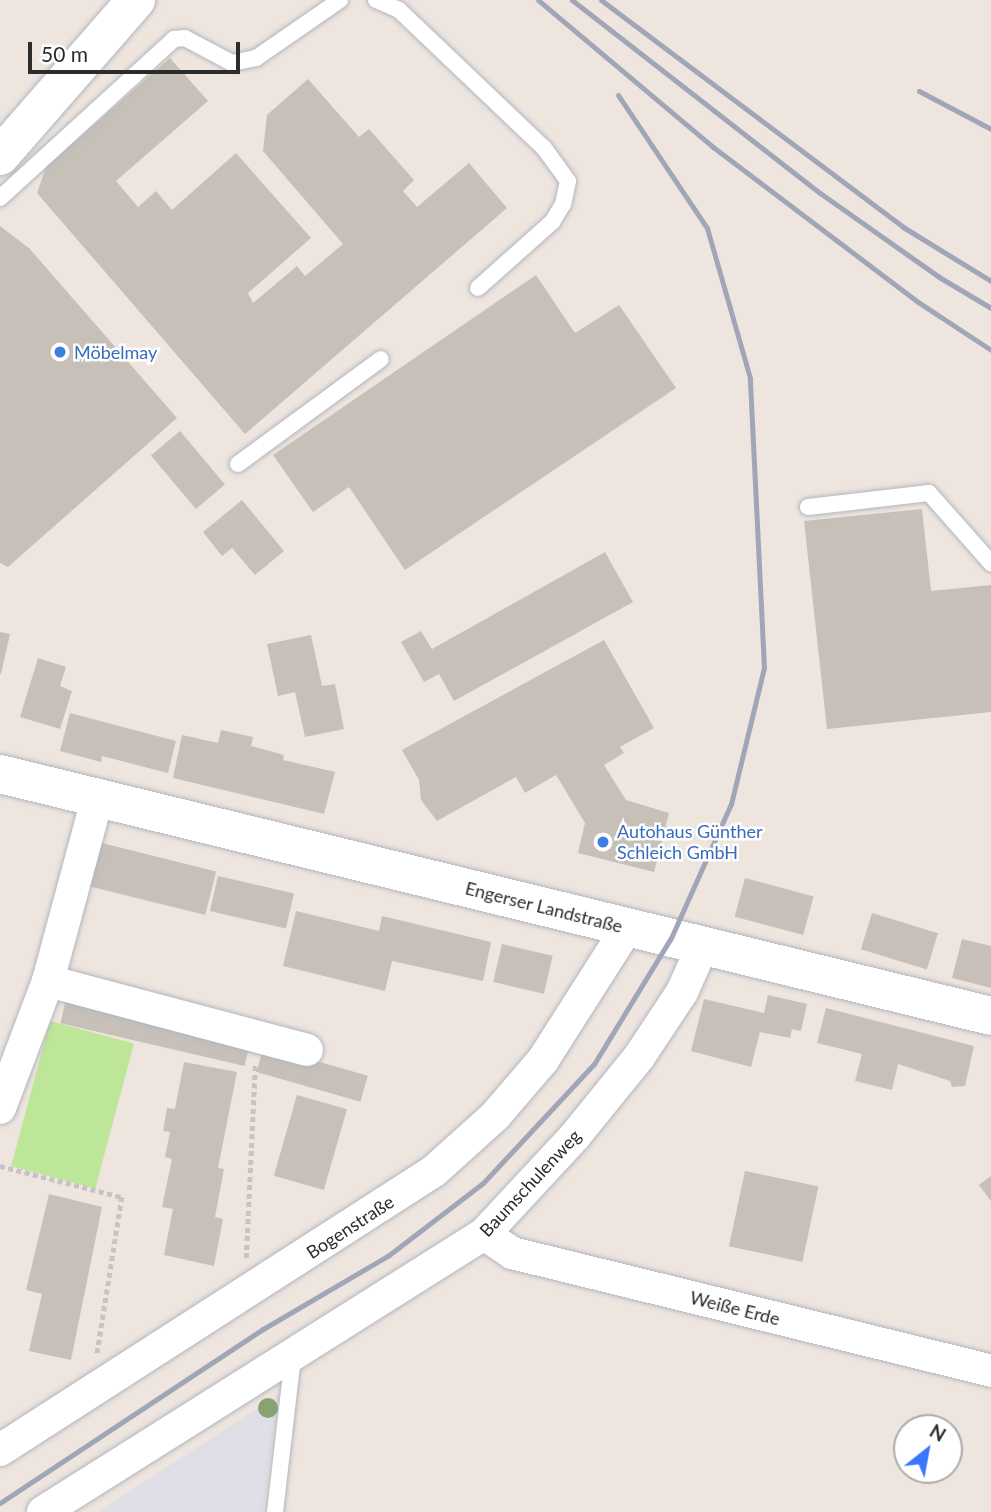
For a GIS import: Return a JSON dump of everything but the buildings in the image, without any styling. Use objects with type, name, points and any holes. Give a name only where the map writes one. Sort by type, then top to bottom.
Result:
[{"type":"main road","points":[[0,156],[136,0]]},
{"type":"main road","name":"Engerser Landstraße","points":[[0,774],[97,800],[991,1016]]},
{"type":"street","points":[[0,1108],[48,981],[97,800]]},
{"type":"street","name":"Bogenstraße","points":[[0,1450],[248,1294],[435,1171],[495,1115],[575,1016],[627,928]]},
{"type":"street","name":"Baumschulenweg","points":[[43,1512],[484,1234],[575,1136],[639,1057],[682,992],[702,945]]},
{"type":"street","points":[[48,981],[307,1050]]},
{"type":"street","name":"Weiße Erde","points":[[484,1234],[512,1253],[991,1371]]},
{"type":"lane","points":[[0,198],[174,39],[185,38],[232,62],[256,58],[340,0]]},
{"type":"lane","points":[[376,0],[399,10],[551,155],[568,181],[563,204],[552,222],[478,288]]},
{"type":"lane","points":[[238,464],[381,359]]},
{"type":"lane","points":[[808,507],[929,493],[991,563]]},
{"type":"lane","points":[[275,1512],[293,1356]]},
{"type":"path","points":[[248,1294],[244,1224],[257,1036]]},
{"type":"path","points":[[0,1166],[122,1197],[91,1393]]},
{"type":"shaded area","points":[[278,1395],[263,1512],[98,1512]]},
{"type":"green space","points":[[50,1021],[134,1044],[95,1188],[11,1166]]},
{"type":"railway","points":[[538,0],[713,147],[918,302],[991,350]]},
{"type":"railway","points":[[572,0],[820,193],[939,277],[991,308]]},
{"type":"railway","points":[[601,0],[903,227],[991,281]]},
{"type":"railway","points":[[919,91],[991,129]]},
{"type":"railway","points":[[0,1503],[263,1329],[389,1255],[483,1183],[594,1064],[671,938],[731,804],[764,668],[750,378],[707,228],[618,95]]},
{"type":"place","name":"Möbelmay","points":[[60,352]]},
{"type":"place","name":"Autohaus Günther Schleich GmbH","points":[[603,842]]}]
